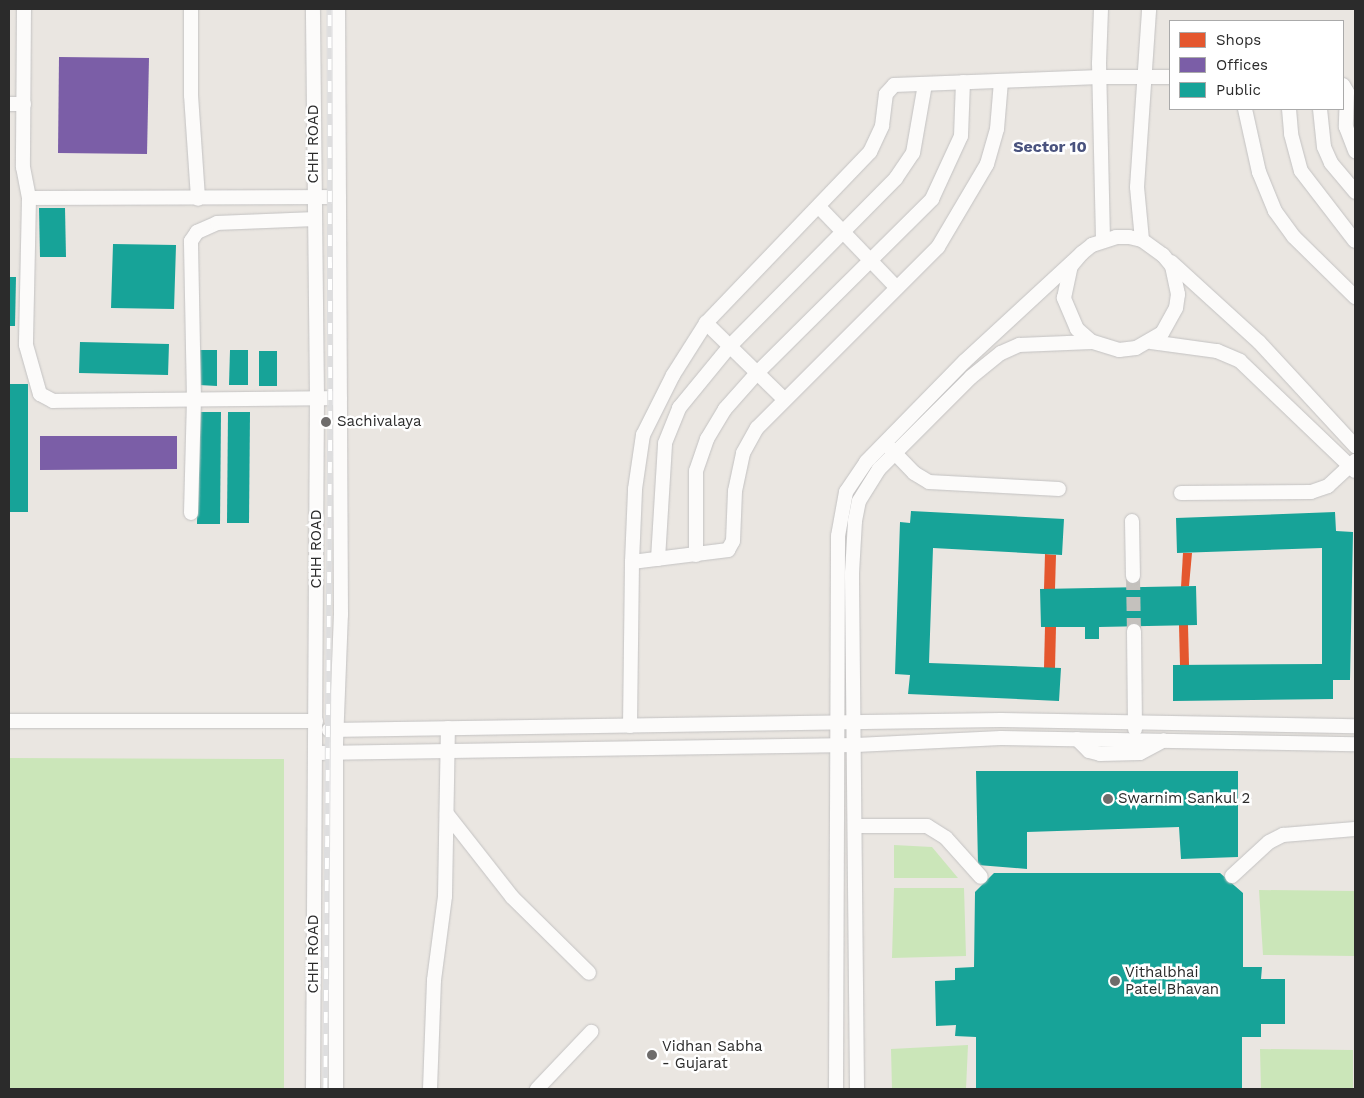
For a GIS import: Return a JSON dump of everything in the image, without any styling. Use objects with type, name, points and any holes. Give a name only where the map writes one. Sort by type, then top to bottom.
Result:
[{"type":"street","points":[[24,9],[22,167],[29,198],[26,345],[40,394],[53,401],[340,398]]},
{"type":"street","points":[[191,9],[190,95],[198,199]]},
{"type":"street","name":"CHH ROAD","points":[[313,9],[317,398],[313,1089]]},
{"type":"street","points":[[336,1089],[335,833],[341,615],[338,9]]},
{"type":"street","points":[[1101,9],[1100,76],[1103,239]]},
{"type":"street","points":[[1142,240],[1137,187],[1146,77],[1149,9]]},
{"type":"street","points":[[630,726],[635,489],[643,435],[673,375],[706,324],[870,152],[882,126],[886,94],[894,85],[1100,76],[1169,77]]},
{"type":"street","points":[[632,562],[696,556],[728,550],[733,541],[735,491],[743,454],[757,428],[938,247],[987,164],[997,129],[1001,81]]},
{"type":"street","points":[[696,556],[696,471],[707,439],[725,409],[757,373],[872,262],[932,199],[947,172],[961,136],[963,82]]},
{"type":"street","points":[[658,559],[665,443],[679,408],[730,346],[844,233],[896,178],[913,153],[925,84]]},
{"type":"street","points":[[1344,87],[1347,92],[1346,127],[1355,151]]},
{"type":"street","points":[[9,104],[24,104]]},
{"type":"street","points":[[1245,110],[1259,172],[1275,210],[1294,237],[1350,282],[1355,297]]},
{"type":"street","points":[[1290,110],[1291,134],[1301,171],[1355,241]]},
{"type":"street","points":[[1320,110],[1324,147],[1331,163],[1355,192]]},
{"type":"street","points":[[29,198],[314,199],[339,197]]},
{"type":"street","points":[[819,207],[896,288]]},
{"type":"street","points":[[191,513],[194,400],[189,259],[191,241],[197,232],[218,223],[315,219]]},
{"type":"street","points":[[857,1089],[856,746],[852,573],[855,521],[859,501],[890,448],[964,361],[1082,253],[1103,239],[1116,237],[1142,240],[1163,254],[1259,342],[1355,446]]},
{"type":"street","points":[[1082,253],[1068,274],[1064,298],[1077,329],[1092,342]]},
{"type":"street","points":[[1151,342],[1166,327],[1176,308],[1177,280],[1163,254]]},
{"type":"street","points":[[706,324],[784,399]]},
{"type":"street","points":[[836,1089],[838,536],[846,492],[866,462],[890,448],[1001,353],[1019,345],[1092,342],[1119,350],[1151,342],[1217,351],[1240,361],[1354,466],[1328,486],[1311,492],[1181,493]]},
{"type":"street","points":[[890,448],[921,479],[930,482],[1059,489]]},
{"type":"street","points":[[1132,521],[1133,576]]},
{"type":"street","points":[[1134,632],[1135,739]]},
{"type":"street","points":[[9,721],[316,725],[337,730],[855,722],[1135,721],[1355,726]]},
{"type":"street","points":[[654,748],[655,726]]},
{"type":"street","points":[[383,728],[384,750]]},
{"type":"street","points":[[430,1089],[434,980],[445,896],[448,728]]},
{"type":"street","points":[[316,753],[448,749],[856,746],[1000,738],[1355,744]]},
{"type":"street","points":[[1077,739],[1088,751],[1100,754],[1140,754],[1164,740]]},
{"type":"street","points":[[447,814],[512,897],[589,973]]},
{"type":"street","points":[[856,826],[927,826],[946,838],[982,878]]},
{"type":"street","points":[[1232,876],[1269,842],[1283,835],[1355,829]]},
{"type":"street","points":[[315,834],[335,833]]},
{"type":"street","points":[[537,1089],[591,1032]]},
{"type":"green space","points":[[9,758],[284,759],[284,1089],[9,1089]]},
{"type":"green space","points":[[894,845],[932,847],[958,878],[894,878]]},
{"type":"green space","points":[[894,888],[964,888],[966,956],[892,958]]},
{"type":"green space","points":[[1259,890],[1355,891],[1355,956],[1263,955]]},
{"type":"green space","points":[[968,1045],[966,1089],[892,1089],[891,1049]]},
{"type":"green space","points":[[1260,1049],[1353,1050],[1353,1089],[1261,1089]]},
{"type":"building: Shops","points":[[1183,553],[1192,553],[1189,586],[1181,587]]},
{"type":"building: Shops","points":[[1045,554],[1056,555],[1055,589],[1044,589]]},
{"type":"building: Shops","points":[[1179,625],[1188,625],[1189,665],[1180,665]]},
{"type":"building: Shops","points":[[1045,627],[1056,627],[1055,668],[1044,668]]},
{"type":"building: Offices","points":[[59,57],[149,58],[147,154],[58,153]]},
{"type":"building: Offices","points":[[40,436],[177,436],[177,469],[40,470]]},
{"type":"building: Public","points":[[39,208],[65,208],[66,257],[40,257]]},
{"type":"building: Public","points":[[113,244],[176,245],[174,309],[111,308]]},
{"type":"building: Public","points":[[9,277],[16,277],[15,326],[9,326]]},
{"type":"building: Public","points":[[80,342],[169,344],[168,375],[79,373]]},
{"type":"building: Public","points":[[199,350],[217,350],[217,386],[199,385]]},
{"type":"building: Public","points":[[230,350],[248,350],[248,385],[229,385]]},
{"type":"building: Public","points":[[259,351],[277,351],[277,386],[259,386]]},
{"type":"building: Public","points":[[9,384],[28,384],[28,512],[9,512]]},
{"type":"building: Public","points":[[198,412],[221,412],[220,524],[197,524]]},
{"type":"building: Public","points":[[228,412],[250,412],[249,523],[227,523]]},
{"type":"building: Public","points":[[911,511],[1064,519],[1062,555],[933,548],[929,663],[1061,668],[1059,701],[908,694],[910,675],[895,674],[900,522],[910,523]]},
{"type":"building: Public","points":[[1335,512],[1336,531],[1353,532],[1350,680],[1333,680],[1333,699],[1173,701],[1173,665],[1322,664],[1322,548],[1177,553],[1176,518]]},
{"type":"building: Public","points":[[1196,586],[1197,625],[1099,627],[1099,639],[1085,639],[1085,627],[1041,627],[1040,589]]},
{"type":"building: Public","name":"Swarnim Sankul 2","points":[[976,771],[1238,771],[1238,857],[1181,859],[1179,827],[1027,832],[1027,869],[978,865]]},
{"type":"building: Public","name":"Vithalbhai Patel Bhavan","points":[[994,873],[1220,873],[1243,893],[1243,967],[1262,967],[1261,979],[1285,979],[1285,1024],[1261,1024],[1261,1037],[1242,1037],[1242,1089],[976,1089],[976,1037],[955,1036],[956,1025],[936,1026],[935,981],[955,980],[955,968],[974,967],[975,892]]},
{"type":"tunnel","points":[[1133,576],[1134,631]]},
{"type":"railway","points":[[325,1089],[330,422],[329,9]]},
{"type":"place","name":"Sachivalaya","points":[[326,422]]},
{"type":"place","name":"Swarnim Sankul 2","points":[[1108,799]]},
{"type":"place","name":"Vithalbhai Patel Bhavan","points":[[1115,981]]},
{"type":"place","name":"Vidhan Sabha - Gujarat","points":[[652,1055]]},
{"type":"district","name":"Sector 10","points":[[1050,147]]}]
